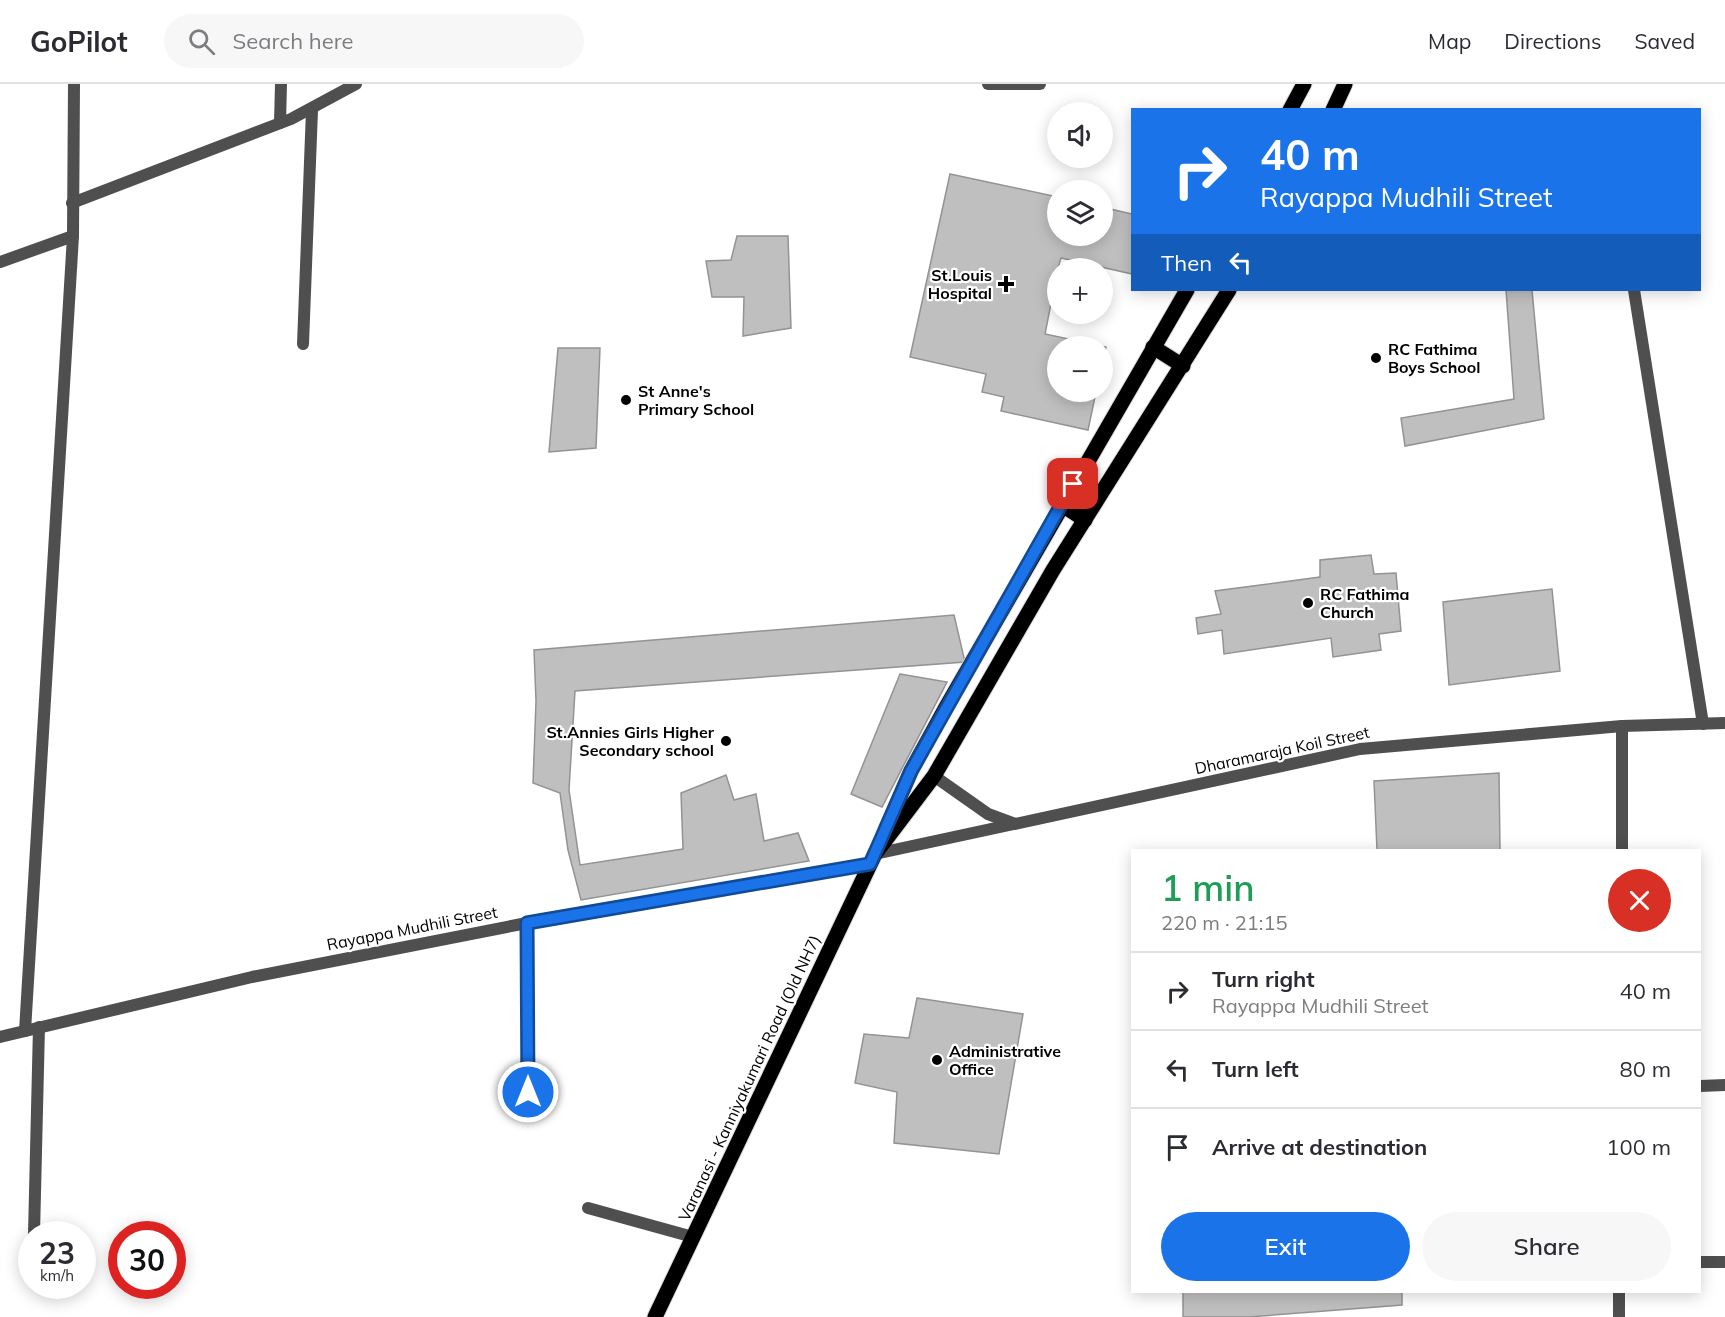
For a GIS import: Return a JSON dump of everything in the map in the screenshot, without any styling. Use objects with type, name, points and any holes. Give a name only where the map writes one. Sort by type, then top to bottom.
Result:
[{"type":"main road","points":[[1291,108],[1304,84]]},
{"type":"main road","points":[[1334,108],[1345,84]]},
{"type":"main road","name":"Varanasi - Kanniyakumari Road (Old NH7)","points":[[655,1317],[873,859],[911,771],[1061,504],[1186,291]]},
{"type":"main road","name":"Varanasi - Kanniyakumari Road (Old NH7)","points":[[873,859],[934,776],[1085,520],[1228,291]]},
{"type":"main road","points":[[1153,347],[1183,366]]},
{"type":"main road","points":[[1061,504],[1085,520]]},
{"type":"street","points":[[25,1031],[73,236],[74,84]]},
{"type":"street","points":[[280,123],[281,84]]},
{"type":"street","points":[[72,203],[312,110],[356,84]]},
{"type":"street","points":[[988,84],[1040,84]]},
{"type":"street","points":[[303,344],[312,110]]},
{"type":"street","points":[[0,262],[73,236]]},
{"type":"street","points":[[1634,291],[1702,724]]},
{"type":"street","name":"Dharamaraja Koil Street","points":[[873,859],[1015,824],[1360,749],[1622,726],[1725,723]]},
{"type":"street","points":[[1622,726],[1622,849]]},
{"type":"street","points":[[934,776],[988,814],[1015,824]]},
{"type":"street","name":"Rayappa Mudhili Street","points":[[0,1037],[252,977],[873,859]]},
{"type":"street","points":[[527,923],[528,1092]]},
{"type":"street","points":[[34,1221],[39,1028]]},
{"type":"street","points":[[1701,1086],[1725,1085]]},
{"type":"street","points":[[588,1208],[693,1237]]},
{"type":"street","points":[[1701,1262],[1725,1262]]},
{"type":"street","points":[[1619,1293],[1619,1317]]},
{"type":"building","points":[[950,174],[1047,195],[1047,246],[1113,246],[1113,210],[1131,214],[1131,274],[1113,270],[1113,258],[1047,258],[1045,334],[1054,336],[1047,336],[1047,402],[1094,402],[1088,430],[1001,411],[1004,397],[982,392],[986,374],[910,357]]},
{"type":"building","points":[[737,236],[788,236],[791,328],[743,336],[744,297],[712,297],[706,261],[731,260]]},
{"type":"building","points":[[1506,291],[1532,291],[1544,419],[1405,446],[1401,418],[1514,399]]},
{"type":"building","points":[[558,348],[600,348],[596,448],[549,452]]},
{"type":"building","name":"RC Fathima Church","points":[[1371,555],[1374,574],[1396,573],[1401,631],[1379,634],[1381,650],[1333,657],[1331,638],[1224,654],[1222,630],[1198,634],[1196,618],[1221,614],[1215,591],[1320,577],[1320,560]]},
{"type":"building","points":[[1552,589],[1560,671],[1449,685],[1443,602]]},
{"type":"building","points":[[954,615],[965,662],[575,691],[569,790],[580,865],[683,849],[681,793],[726,775],[734,800],[756,794],[764,841],[798,833],[809,861],[581,900],[568,850],[560,793],[533,783],[536,701],[534,650]]},
{"type":"building","points":[[900,674],[947,682],[882,807],[851,794]]},
{"type":"building","points":[[1499,773],[1500,849],[1377,849],[1374,781]]},
{"type":"building","name":"Administrative Office","points":[[917,998],[1023,1014],[999,1154],[894,1143],[897,1092],[855,1083],[864,1034],[909,1038]]},
{"type":"building","points":[[1183,1293],[1402,1293],[1402,1305],[1249,1317],[1183,1317]]},
{"type":"place","name":"St.Louis Hospital","points":[[1006,284]]},
{"type":"place","name":"RC Fathima Boys School","points":[[1376,358]]},
{"type":"place","name":"St Anne's Primary School","points":[[626,400]]},
{"type":"place","name":"RC Fathima Church","points":[[1308,603]]},
{"type":"place","name":"St.Annies Girls Higher Secondary school","points":[[726,741]]},
{"type":"place","name":"Administrative Office","points":[[937,1060]]},
{"type":"route","points":[[528,1092],[527,923],[870,864],[911,771],[1073,484]]}]
